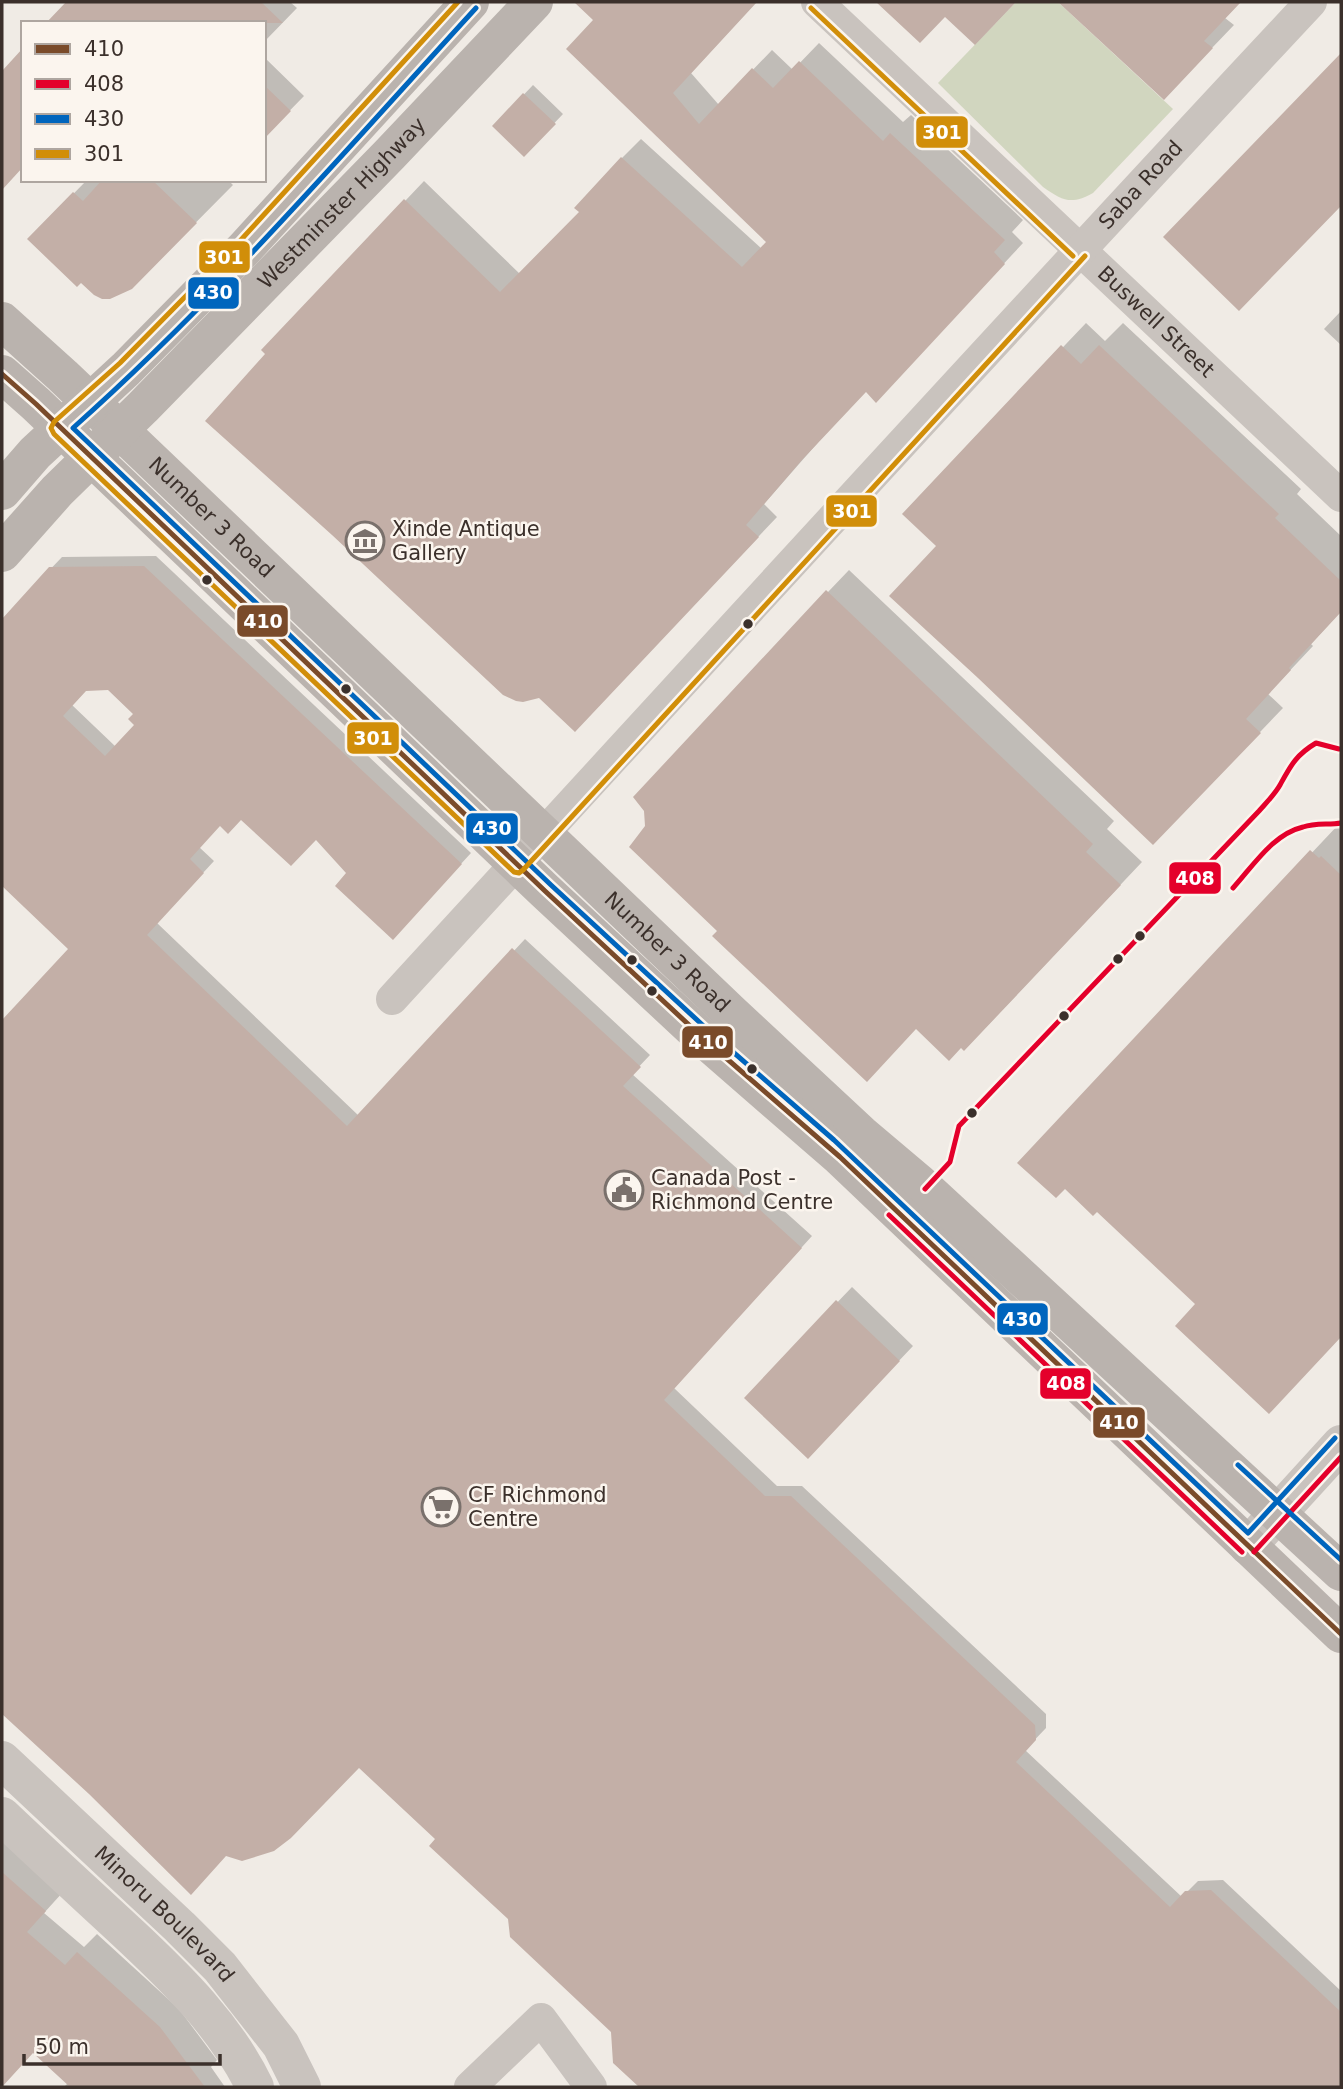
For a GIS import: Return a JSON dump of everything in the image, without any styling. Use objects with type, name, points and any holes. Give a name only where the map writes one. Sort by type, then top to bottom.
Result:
[{"type":"main road","name":"Westminster Highway","points":[[2,491],[60,428],[127,369],[245,248],[470,2]]},
{"type":"main road","name":"Westminster Highway","points":[[2,553],[90,456],[119,431],[534,2]]},
{"type":"main road","name":"Number 3 Road","points":[[2,321],[731,1013],[1341,1573]]},
{"type":"main road","name":"Number 3 Road","points":[[2,374],[703,1038],[834,1151],[1341,1634]]},
{"type":"street","name":"Buswell Street","points":[[817,2],[1341,496]]},
{"type":"street","name":"Saba Road","points":[[392,999],[1079,250],[1311,2]]},
{"type":"street","points":[[1248,1546],[1341,1444]]},
{"type":"street","name":"Minoru Boulevard","points":[[2,1760],[220,1967],[281,2045],[302,2087]]},
{"type":"street","name":"Minoru Boulevard","points":[[2,1816],[171,1974],[212,2019],[245,2066],[255,2087]]},
{"type":"street","points":[[470,2087],[541,2019],[591,2087]]},
{"type":"green space","points":[[1016,2],[1058,2],[1173,109],[1093,193],[1079,199],[1067,200],[1043,187],[938,83]]},
{"type":"building","points":[[66,2],[261,2],[283,23],[266,21],[48,21]]},
{"type":"building","points":[[574,2],[757,2],[673,93],[699,124],[752,68],[773,88],[799,61],[883,141],[890,133],[1005,240],[994,252],[1005,264],[876,403],[866,392],[801,461],[746,525],[759,537],[575,732],[539,698],[523,702],[503,695],[205,421],[265,354],[261,350],[404,199],[500,292],[579,212],[574,208],[621,157],[742,267],[766,242],[566,49],[593,20]]},
{"type":"building","points":[[876,2],[1016,2],[975,45],[945,17],[920,43]]},
{"type":"building","points":[[1058,2],[1241,2],[1204,41],[1213,48],[1164,100]]},
{"type":"building","points":[[21,50],[21,169],[2,190],[2,71]]},
{"type":"building","points":[[1341,53],[1341,206],[1239,311],[1163,237]]},
{"type":"building","points":[[266,87],[291,111],[266,137]]},
{"type":"building","points":[[523,93],[556,124],[524,157],[492,126]]},
{"type":"building","points":[[100,182],[154,182],[197,223],[132,289],[110,299],[102,299],[81,283],[77,287],[27,239],[73,192],[83,201]]},
{"type":"building","points":[[1061,345],[1081,364],[1099,345],[1279,514],[1275,518],[1341,581],[1341,612],[1246,719],[1261,733],[1153,845],[889,596],[936,546],[902,514]]},
{"type":"building","name":"CF Richmond Centre","points":[[144,566],[462,864],[393,940],[335,886],[346,873],[316,840],[291,866],[241,820],[228,834],[220,826],[190,859],[204,873],[147,935],[347,1126],[512,948],[641,1067],[623,1086],[802,1248],[664,1400],[765,1496],[791,1496],[1035,1725],[1036,1740],[1016,1762],[1170,1907],[1185,1891],[1211,1890],[1341,2012],[1341,2087],[639,2087],[613,2063],[611,2032],[510,1937],[508,1919],[429,1846],[435,1839],[359,1768],[291,1838],[274,1851],[242,1861],[226,1856],[191,1895],[89,1794],[2,1714],[2,1020],[68,949],[2,886],[2,619],[49,567]],"holes":[[[108,690],[133,714],[128,719],[134,725],[105,756],[63,716],[86,691]]]},
{"type":"building","points":[[826,590],[1093,844],[1086,852],[1121,885],[964,1051],[961,1048],[949,1061],[916,1029],[867,1082],[712,936],[717,931],[629,847],[645,826],[644,811],[633,797]]},
{"type":"building","points":[[1310,850],[1319,858],[1321,856],[1341,875],[1341,1337],[1269,1414],[1175,1326],[1195,1304],[1097,1212],[1093,1216],[1065,1189],[1056,1198],[1017,1163]]},
{"type":"building","points":[[836,1300],[900,1361],[808,1459],[744,1398]]},
{"type":"building","points":[[2,1872],[46,1911],[27,1932],[65,1965],[77,1952],[160,2027],[205,2087],[70,2087],[33,2053],[2,2087]]},
{"type":"transit line","name":"301","points":[[458,2],[239,242],[120,363],[54,422],[51,428],[54,434],[514,872],[523,870],[1085,256]]},
{"type":"transit line","name":"430","points":[[476,8],[230,276],[127,379],[73,428],[551,885],[709,1031],[834,1140],[1248,1533],[1335,1438]]},
{"type":"transit line","name":"301","points":[[811,8],[1073,256]]},
{"type":"transit line","name":"410","points":[[2,374],[545,891],[703,1038],[840,1157],[1341,1634]]},
{"type":"transit line","name":"408","points":[[925,1189],[950,1162],[959,1126],[1259,811],[1276,792],[1299,756],[1316,743],[1339,749]]},
{"type":"transit line","name":"408","points":[[1233,888],[1264,852],[1282,836],[1308,826],[1341,823]]},
{"type":"transit line","name":"408","points":[[889,1215],[1242,1552]]},
{"type":"transit line","name":"408","points":[[1254,1552],[1341,1457]]},
{"type":"transit line","name":"430","points":[[1238,1465],[1341,1560]]},
{"type":"place","name":"Xinde Antique Gallery","points":[[365,541]]},
{"type":"place","name":"Canada Post - Richmond Centre","points":[[624,1190]]},
{"type":"place","name":"CF Richmond Centre","points":[[441,1507]]}]
